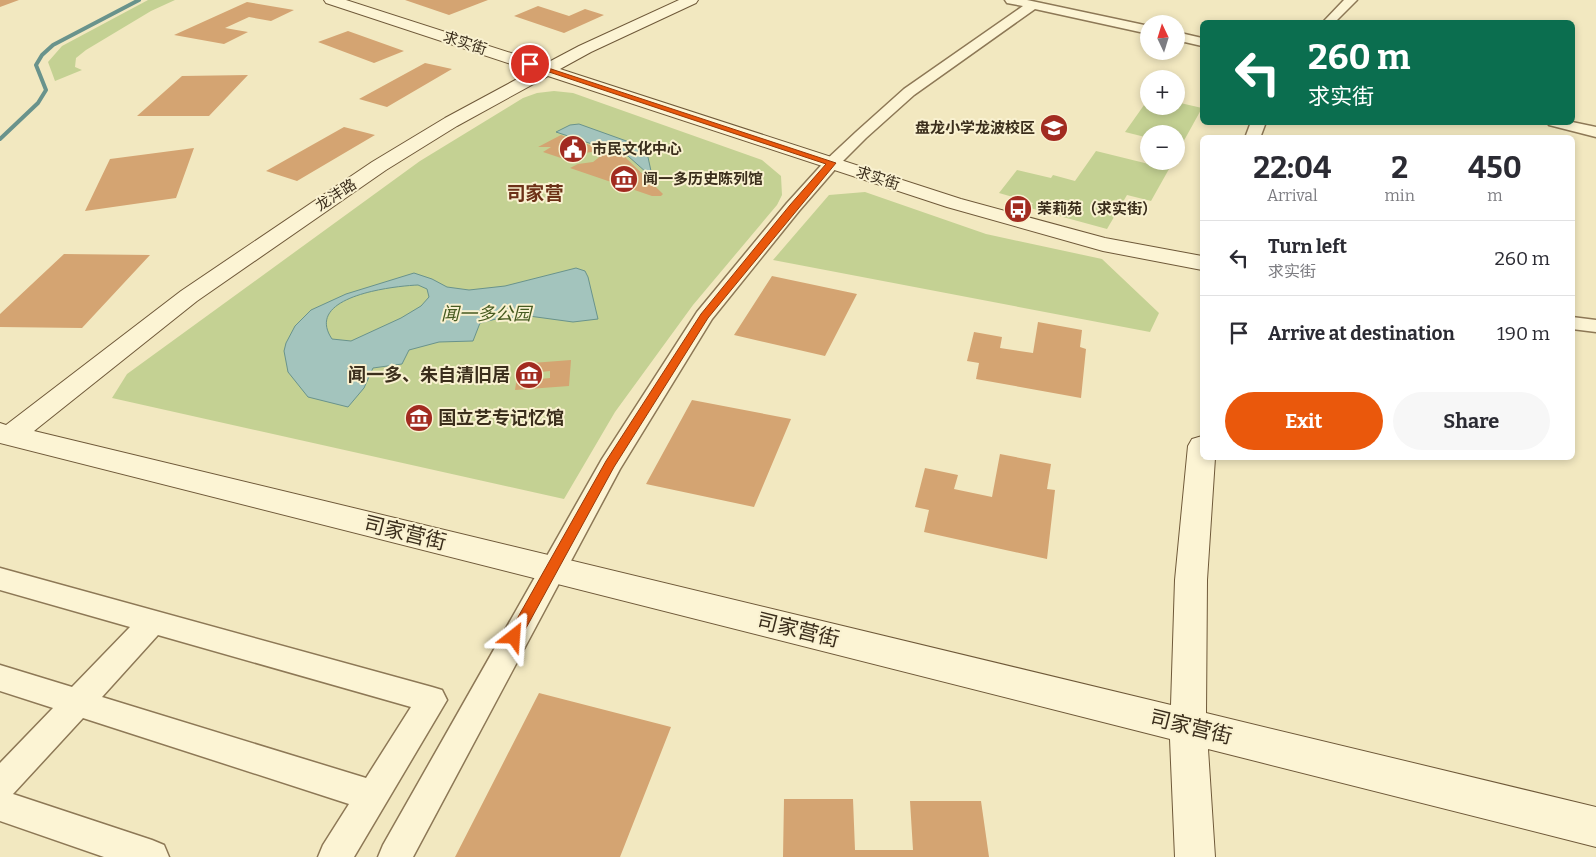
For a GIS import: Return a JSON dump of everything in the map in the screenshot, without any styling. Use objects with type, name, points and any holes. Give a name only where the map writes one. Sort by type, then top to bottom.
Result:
[{"type":"street","name":"求实街","points":[[331,0],[1018,222],[1103,244],[1200,263]]},
{"type":"street","name":"龙沣路","points":[[3,437],[189,296],[293,223],[379,166],[451,122],[585,49],[692,0]]},
{"type":"street","points":[[1011,0],[1140,28]]},
{"type":"street","points":[[1331,20],[1351,0]]},
{"type":"street","points":[[395,857],[610,464],[704,316],[793,207],[832,163],[909,92],[1033,5]]},
{"type":"street","points":[[1185,38],[1200,42]]},
{"type":"street","points":[[1567,125],[1596,132]]},
{"type":"street","points":[[1575,323],[1596,326]]},
{"type":"street","name":"司家营街","points":[[3,437],[551,569],[1596,828]]},
{"type":"street","points":[[1195,857],[1188,727],[1191,580],[1201,460]]},
{"type":"street","points":[[0,580],[432,700],[335,857]]},
{"type":"street","points":[[0,786],[152,622]]},
{"type":"street","points":[[0,678],[372,796]]},
{"type":"street","points":[[0,805],[152,857]]},
{"type":"green space","points":[[148,0],[175,0],[151,11],[86,50],[76,58],[75,67],[82,70],[55,81],[48,62],[62,46]]},
{"type":"green space","name":"闻一多公园","points":[[554,91],[573,93],[762,160],[781,176],[782,195],[777,205],[693,305],[615,412],[564,499],[112,398],[127,374],[420,161],[523,98],[537,93]]},
{"type":"green space","points":[[1185,104],[1200,108],[1200,112],[1185,139],[1185,125],[1140,125],[1140,136],[1125,132],[1140,111],[1140,115],[1185,115]]},
{"type":"green space","points":[[1096,151],[1140,162],[1140,170],[1168,170],[1151,201],[1127,195],[1107,229],[1030,208],[1033,203],[999,193],[1017,170],[1051,178],[1053,175],[1075,181]]},
{"type":"green space","points":[[865,192],[986,234],[1102,259],[1159,313],[1150,332],[773,260],[829,195]]},
{"type":"water","points":[[579,124],[646,148],[651,171],[647,173],[628,156],[556,132],[570,125]]},
{"type":"water","points":[[576,268],[585,271],[598,319],[573,322],[529,316],[496,319],[480,323],[473,341],[439,342],[409,350],[402,364],[373,368],[364,388],[348,407],[308,397],[288,372],[284,351],[295,326],[311,310],[346,294],[414,273],[432,279],[447,287],[469,290],[505,286]],"holes":[[[418,285],[427,289],[429,297],[421,306],[401,318],[351,341],[332,339],[326,324],[330,313],[340,303],[355,296],[390,288]]]},
{"type":"building","points":[[0,0],[19,0],[0,7]]},
{"type":"building","points":[[405,0],[488,0],[449,15]]},
{"type":"building","points":[[247,2],[294,10],[271,21],[249,17],[225,28],[248,32],[224,44],[174,35]]},
{"type":"building","points":[[538,6],[569,16],[585,9],[604,15],[564,33],[514,16]]},
{"type":"building","points":[[348,31],[404,51],[374,63],[318,42]]},
{"type":"building","points":[[425,63],[452,69],[387,107],[359,99]]},
{"type":"building","points":[[248,75],[209,116],[137,116],[182,76]]},
{"type":"building","points":[[344,127],[375,135],[297,181],[266,171]]},
{"type":"building","name":"市民文化中心","points":[[561,135],[602,151],[583,153],[570,161],[543,152],[551,147],[538,147]]},
{"type":"building","points":[[194,148],[176,198],[85,211],[110,159]]},
{"type":"building","name":"闻一多历史陈列馆","points":[[618,153],[624,156],[663,194],[661,196],[652,196],[570,168],[578,164],[593,162],[602,155]]},
{"type":"building","points":[[64,254],[150,255],[82,328],[0,327],[0,314]]},
{"type":"building","points":[[772,276],[857,294],[825,356],[734,335]]},
{"type":"building","points":[[1038,322],[1082,330],[1080,347],[1086,349],[1081,398],[976,379],[979,363],[967,361],[974,332],[1002,337],[1000,348],[1033,353]]},
{"type":"building","name":"闻一多、朱自清旧居","points":[[571,360],[569,386],[515,390],[519,364]],"holes":[[[550,371],[550,378],[540,379],[541,372]]]},
{"type":"building","points":[[692,400],[791,419],[754,507],[646,484]]},
{"type":"building","points":[[1000,454],[1051,464],[1047,489],[1055,490],[1047,559],[924,532],[929,510],[915,507],[925,468],[958,475],[954,489],[992,497]]},
{"type":"building","points":[[539,693],[671,727],[620,857],[455,857]]},
{"type":"building","points":[[784,799],[853,799],[855,850],[913,850],[910,801],[981,801],[989,857],[783,857]]},
{"type":"waterway","points":[[0,139],[38,103],[46,90],[36,65],[42,55],[53,45],[139,0]]},
{"type":"place","name":"盘龙小学龙波校区","points":[[1054,128]]},
{"type":"place","name":"市民文化中心","points":[[573,149]]},
{"type":"place","name":"闻一多历史陈列馆","points":[[624,179]]},
{"type":"place","name":"茉莉苑（求实街）","points":[[1018,209]]},
{"type":"place","name":"闻一多、朱自清旧居","points":[[529,375]]},
{"type":"place","name":"国立艺专记忆馆","points":[[419,418]]},
{"type":"district","name":"司家营","points":[[535,193]]},
{"type":"route","points":[[514,637],[610,464],[704,316],[793,207],[832,163],[530,64]]}]
